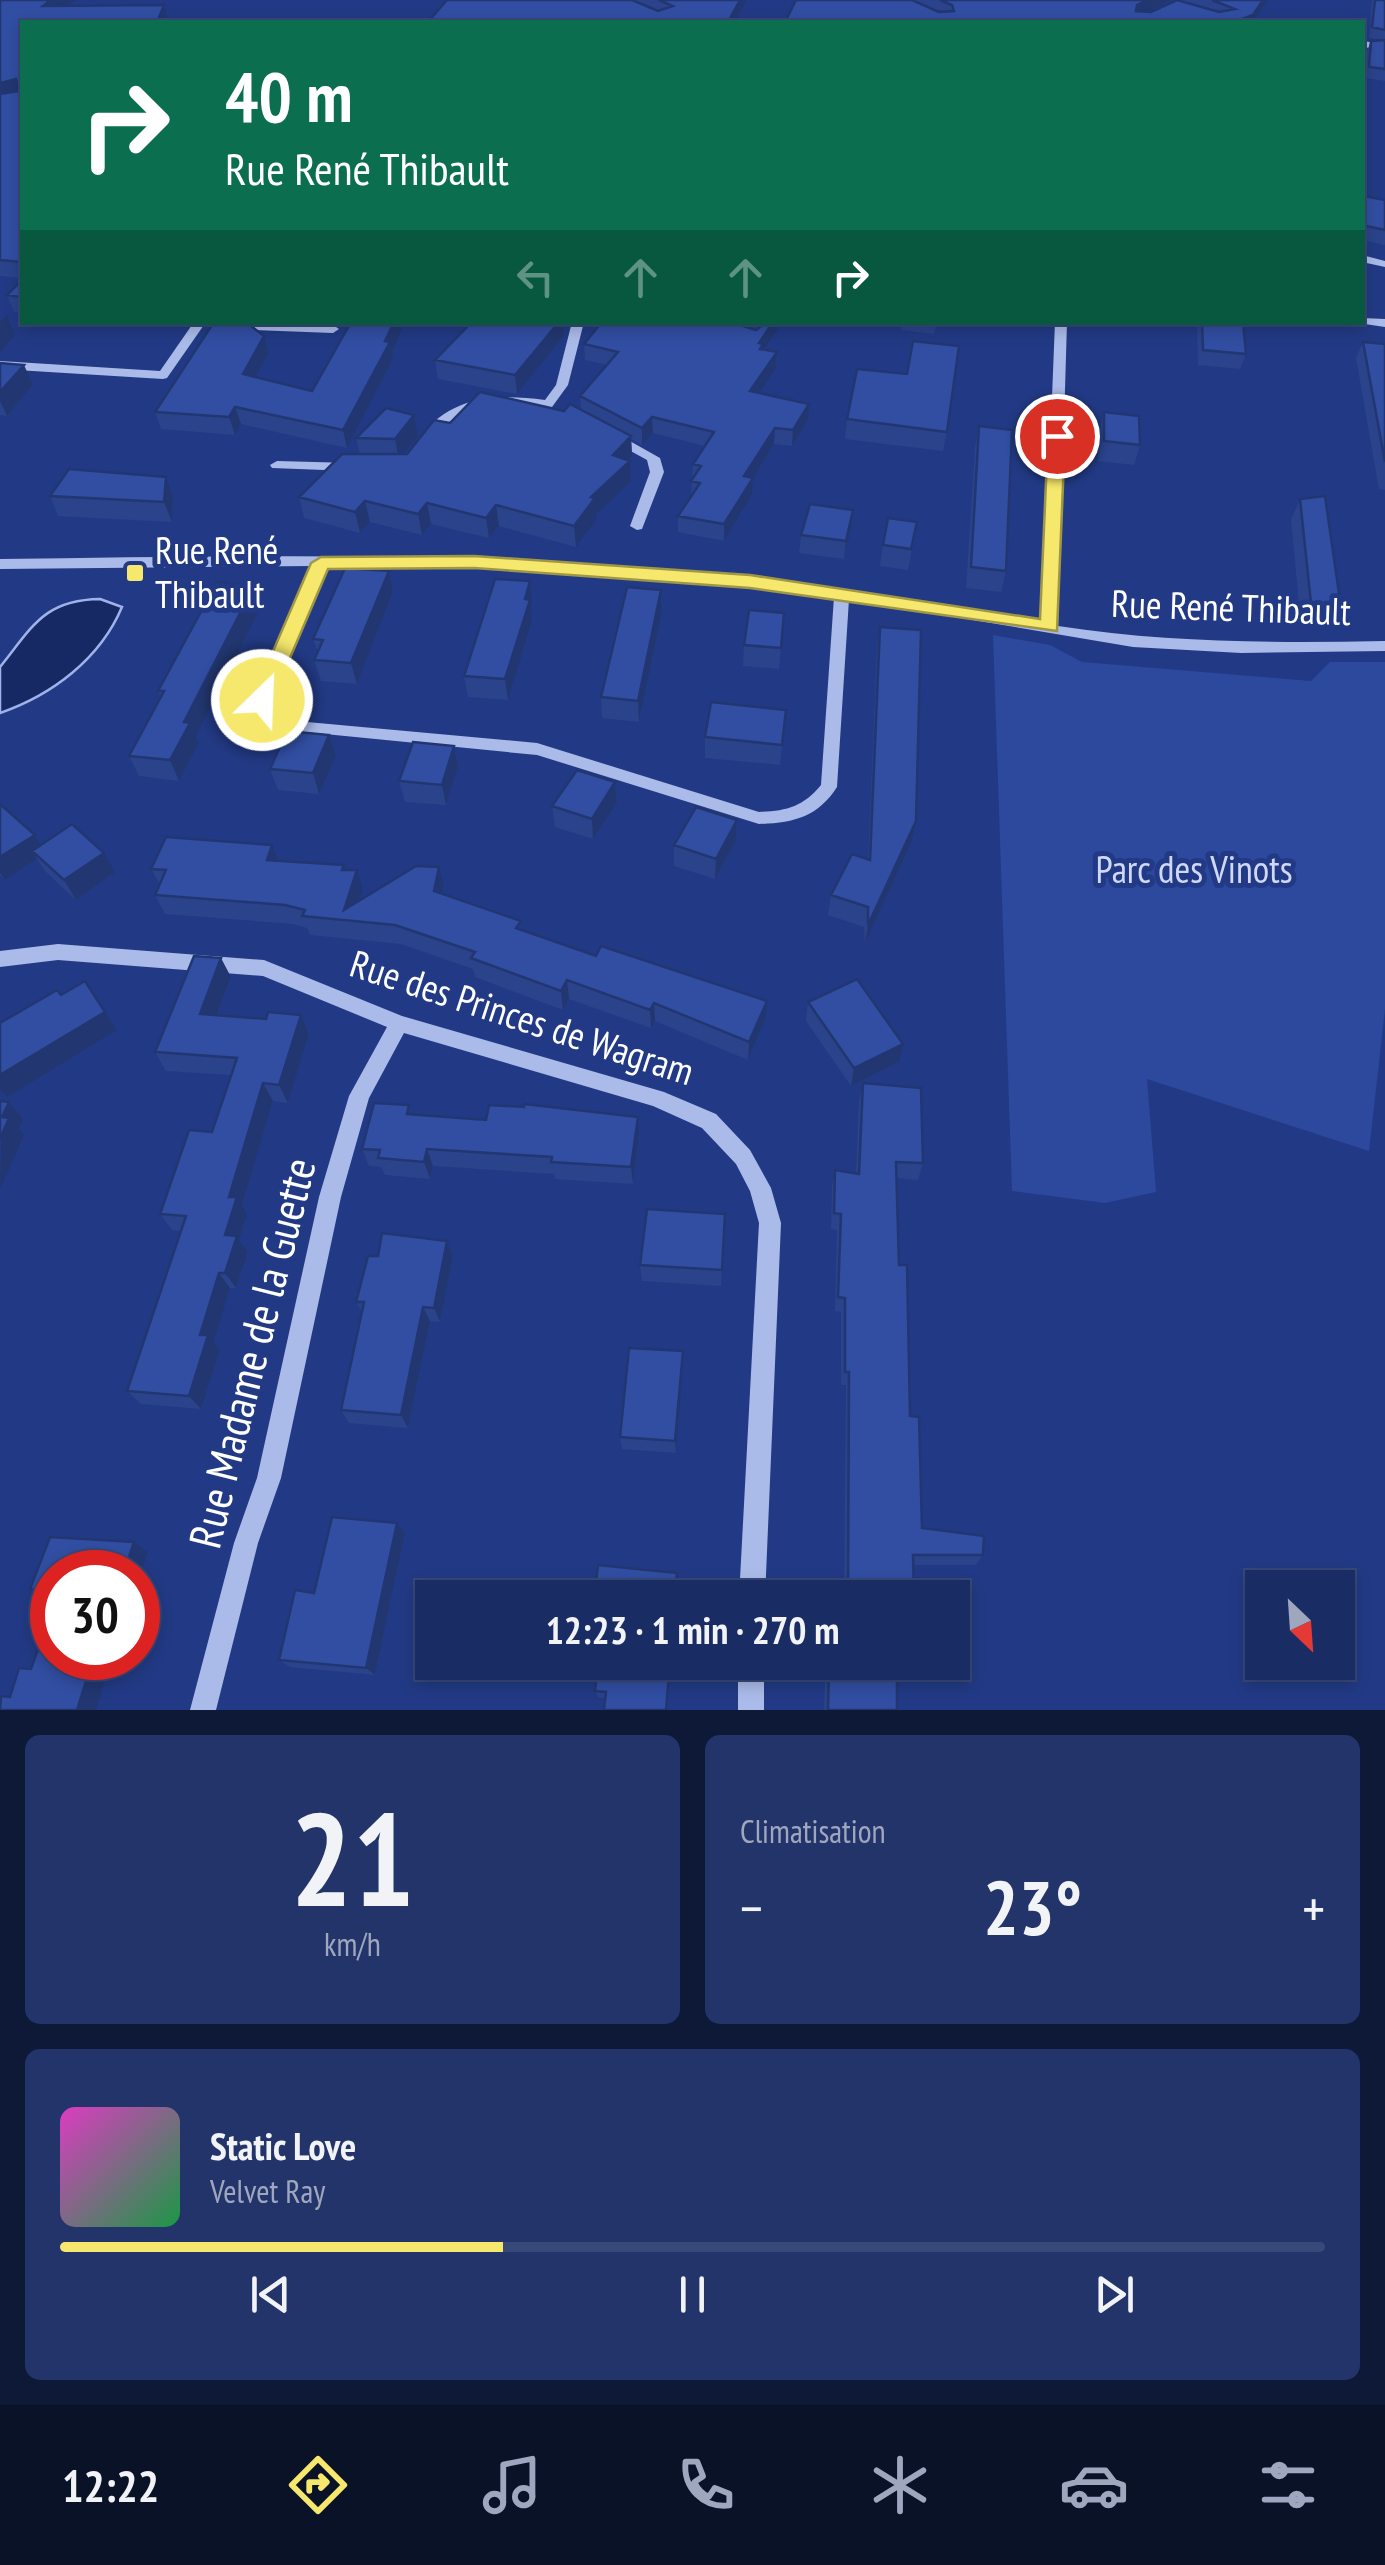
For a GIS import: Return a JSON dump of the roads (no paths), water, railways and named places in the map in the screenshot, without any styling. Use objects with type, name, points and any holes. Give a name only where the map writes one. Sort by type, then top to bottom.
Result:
[{"type":"street","points":[[0,365],[163,375],[198,325]]},
{"type":"street","points":[[226,325],[333,329]]},
{"type":"street","points":[[548,404],[562,385],[577,325]]},
{"type":"street","points":[[1050,627],[1061,325]]},
{"type":"street","points":[[416,452],[437,421],[456,408],[514,400],[548,404],[566,412]]},
{"type":"street","points":[[601,430],[654,458],[657,472],[637,526]]},
{"type":"street","points":[[277,465],[369,468]]},
{"type":"street","name":"Rue René Thibault","points":[[0,564],[474,562],[608,570],[842,594],[1098,637],[1224,647],[1385,646]]},
{"type":"street","points":[[321,563],[262,700],[280,725],[537,749],[760,818],[787,818],[812,809],[829,787],[842,594]]},
{"type":"street","name":"Rue des Princes de Wagram","points":[[0,960],[58,952],[264,968],[399,1023],[658,1098],[709,1121],[742,1157],[760,1188],[770,1222],[753,1580]]},
{"type":"street","name":"Rue Madame de la Guette","points":[[203,1710],[246,1543],[269,1478],[330,1197],[359,1096],[399,1023]]},
{"type":"street","points":[[751,1680],[751,1710]]},
{"type":"place","name":"Rue René Thibault","points":[[135,573]]},
{"type":"park label","name":"Parc des Vinots","points":[[1194,870]]}]
